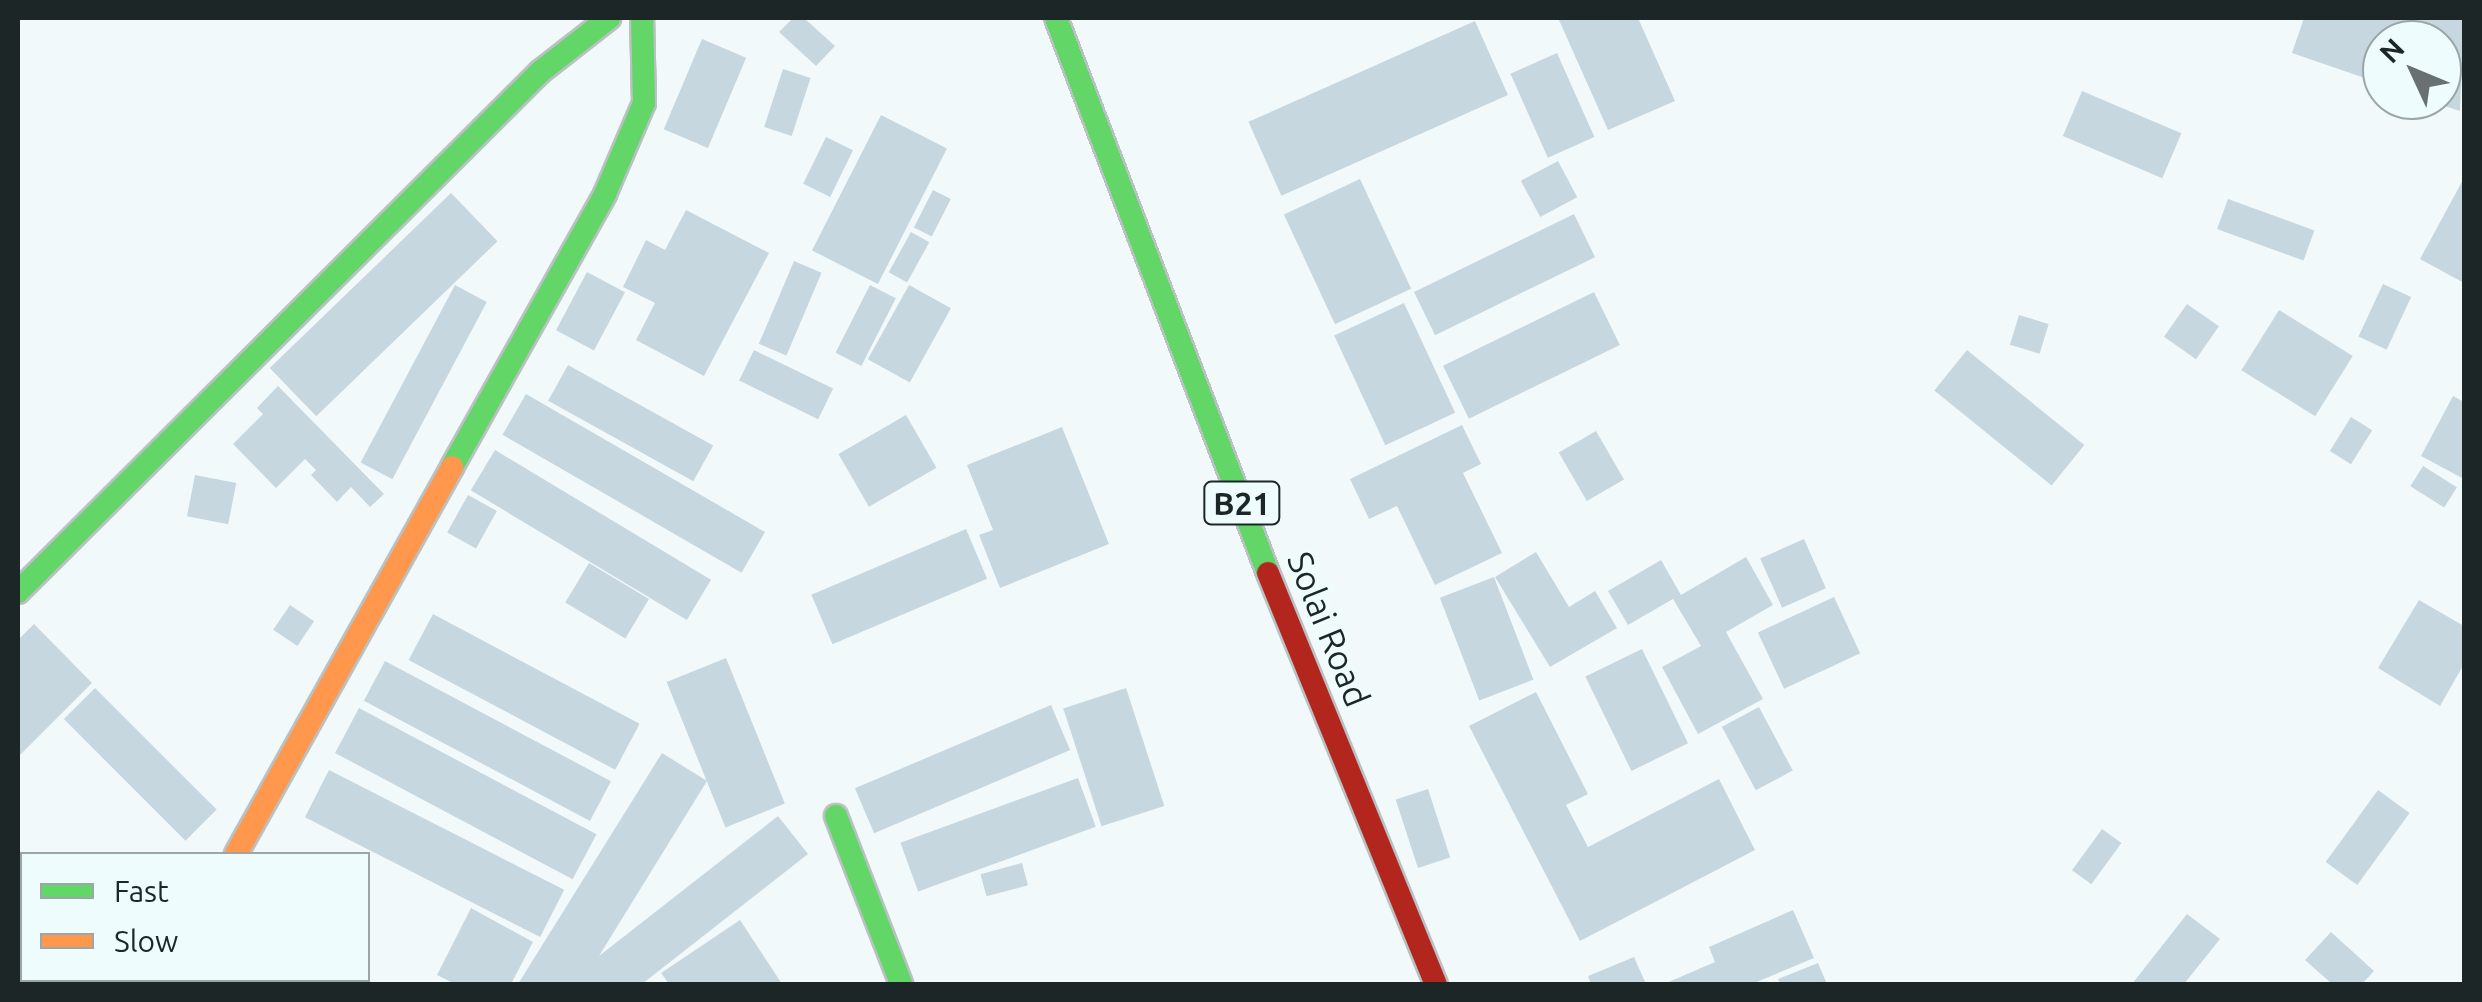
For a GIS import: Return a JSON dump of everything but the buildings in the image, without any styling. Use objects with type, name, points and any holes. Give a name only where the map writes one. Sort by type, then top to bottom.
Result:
[{"type":"main road","points":[[18,592],[540,72],[609,18]]},
{"type":"main road","points":[[237,852],[605,194],[644,103],[642,18]]},
{"type":"main road","name":"Solai Road","points":[[1056,18],[1292,634],[1436,984]]},
{"type":"main road","points":[[836,816],[901,984]]},
{"type":"traffic: fast","points":[[18,592],[540,72],[609,18]]},
{"type":"traffic: fast","points":[[452,467],[605,194],[644,103],[642,18]]},
{"type":"traffic: fast","points":[[1056,18],[1268,573]]},
{"type":"traffic: fast","points":[[836,816],[901,984]]},
{"type":"traffic: slow","points":[[237,852],[452,467]]},
{"type":"traffic: jam","points":[[1268,573],[1436,984]]}]
